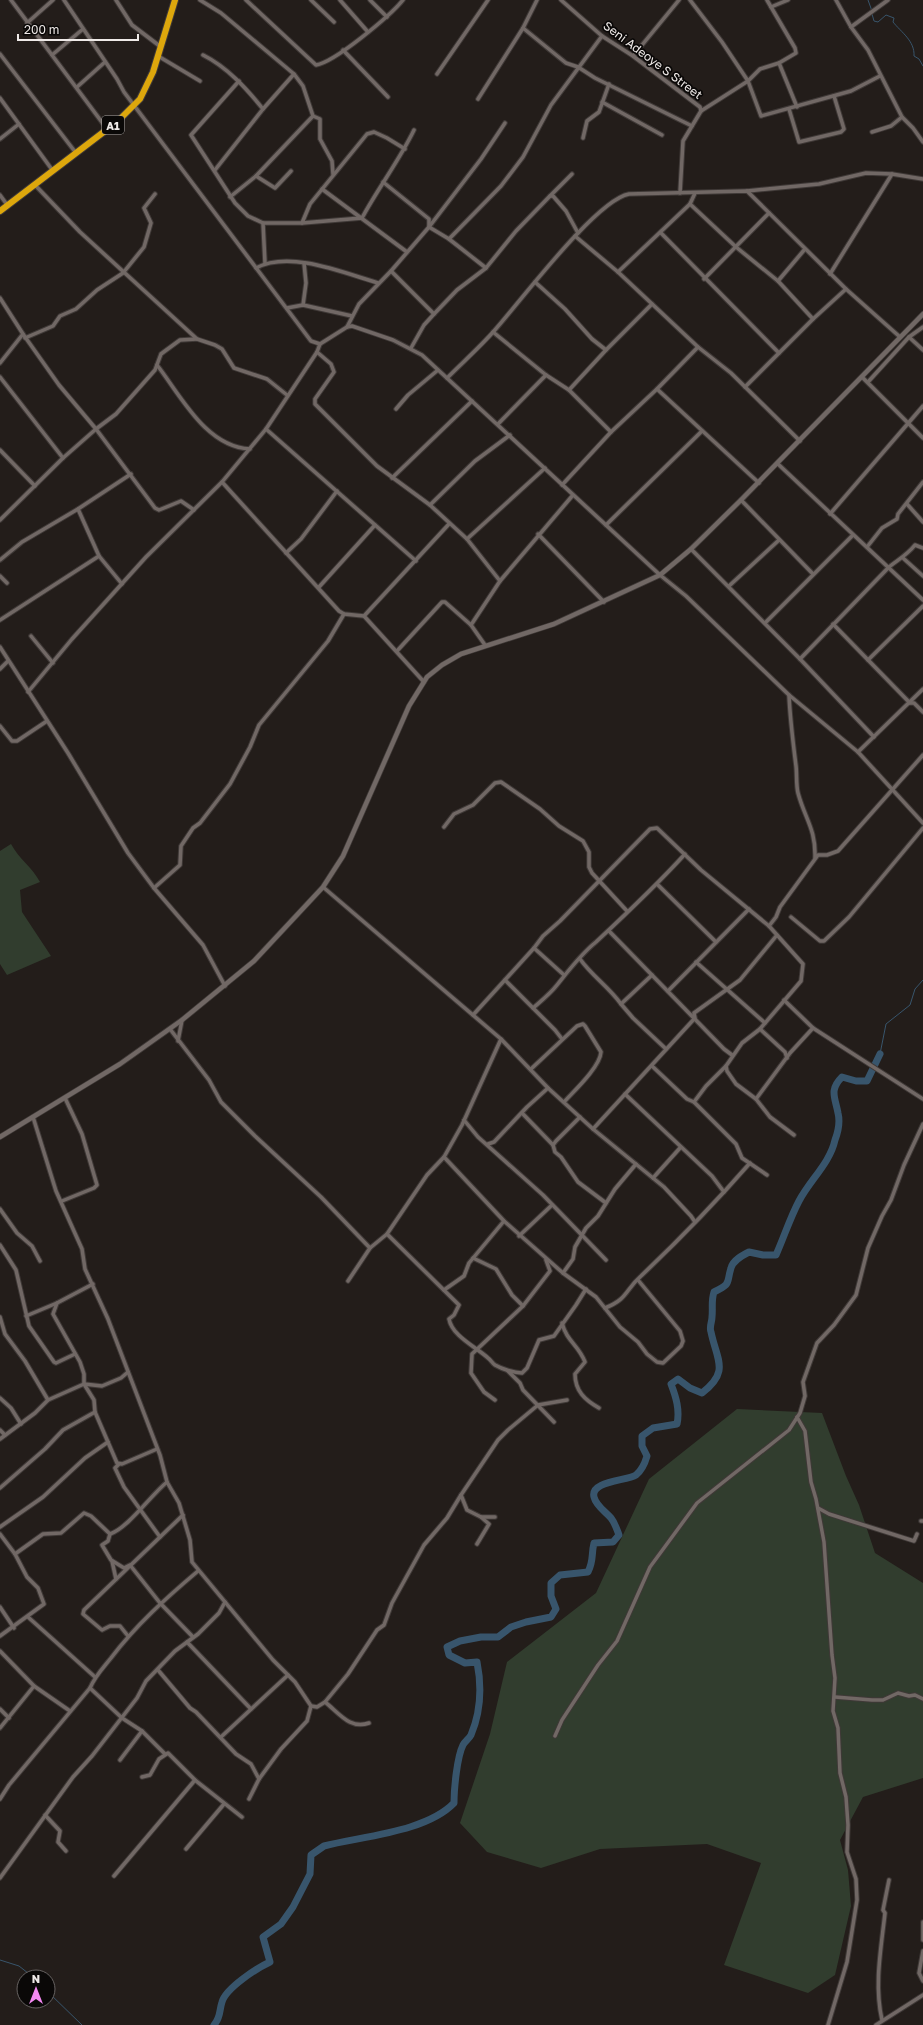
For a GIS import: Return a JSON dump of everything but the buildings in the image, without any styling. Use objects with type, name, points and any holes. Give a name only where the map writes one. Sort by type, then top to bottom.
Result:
[{"type":"highway","name":"A1","points":[[0,211],[126,115],[148,84],[158,56],[174,0]]},
{"type":"main road","points":[[0,1137],[120,1064],[182,1020],[254,961],[323,887],[343,856],[409,706],[424,682],[436,670],[451,659],[485,645],[536,631],[604,602],[660,575],[691,549],[742,500],[923,314]]},
{"type":"street","points":[[11,0],[107,129]]},
{"type":"street","points":[[27,23],[53,0]]},
{"type":"street","points":[[64,0],[124,92],[287,308],[306,336],[315,343],[320,344]]},
{"type":"street","points":[[116,0],[130,22],[160,46]]},
{"type":"street","points":[[200,0],[221,12],[294,74],[303,86],[313,116],[320,119],[320,140],[332,161],[333,175]]},
{"type":"street","points":[[247,0],[316,65],[343,50],[368,32],[387,17],[403,0]]},
{"type":"street","points":[[311,0],[334,22]]},
{"type":"street","points":[[340,0],[368,32]]},
{"type":"street","points":[[370,0],[387,17]]},
{"type":"street","points":[[438,74],[488,0]]},
{"type":"street","points":[[478,99],[523,28],[537,0]]},
{"type":"street","name":"Seni Adeoye S Street","points":[[562,0],[602,36],[633,56],[700,107],[701,111],[683,142],[680,193]]},
{"type":"street","points":[[633,56],[679,0]]},
{"type":"street","points":[[690,0],[722,42],[748,81],[761,116],[851,91],[880,76]]},
{"type":"street","points":[[701,111],[748,81],[760,69],[779,63],[796,53],[796,50],[767,0]]},
{"type":"street","points":[[771,7],[788,0]]},
{"type":"street","points":[[836,0],[851,27],[868,50],[902,117],[913,128],[923,142]]},
{"type":"street","points":[[851,27],[888,0]]},
{"type":"street","points":[[523,28],[564,62],[578,67],[692,126]]},
{"type":"street","points":[[52,55],[83,29]]},
{"type":"street","points":[[449,239],[502,186],[523,157],[551,105],[602,36]]},
{"type":"street","points":[[343,50],[388,97]]},
{"type":"street","points":[[0,54],[76,153]]},
{"type":"street","points":[[203,55],[212,59],[238,81],[264,109]]},
{"type":"street","points":[[158,56],[200,81]]},
{"type":"street","points":[[77,87],[105,62]]},
{"type":"street","points":[[779,63],[797,107]]},
{"type":"street","points":[[215,170],[294,74]]},
{"type":"street","points":[[238,81],[191,135],[215,170],[230,197],[248,216],[263,223],[302,223],[362,218]]},
{"type":"street","points":[[584,138],[587,121],[599,112],[609,84]]},
{"type":"street","points":[[788,109],[799,142],[841,132],[844,129],[834,96]]},
{"type":"street","points":[[0,98],[53,171]]},
{"type":"street","points":[[602,102],[662,135]]},
{"type":"street","points":[[230,197],[256,176],[313,116]]},
{"type":"street","points":[[872,132],[891,126],[902,117]]},
{"type":"street","points":[[347,327],[359,304],[391,271],[429,227],[481,159],[505,123]]},
{"type":"street","points":[[0,138],[19,124]]},
{"type":"street","points":[[362,218],[383,182],[405,150],[414,130]]},
{"type":"street","points":[[302,223],[310,204],[370,132],[387,138],[405,150]]},
{"type":"street","points":[[256,176],[275,188],[292,171]]},
{"type":"street","points":[[447,378],[493,332],[576,235],[613,201],[623,195],[747,191],[819,184],[866,173],[892,174],[923,179]]},
{"type":"street","points":[[411,348],[424,325],[434,314],[457,290],[486,268],[516,231],[572,174]]},
{"type":"street","points":[[830,274],[892,174]]},
{"type":"street","points":[[383,182],[429,219],[429,227]]},
{"type":"street","points":[[35,185],[80,232],[197,340]]},
{"type":"street","points":[[322,189],[407,252]]},
{"type":"street","points":[[747,191],[830,274],[900,337]]},
{"type":"street","points":[[618,272],[690,204],[695,193]]},
{"type":"street","points":[[25,338],[53,326],[60,316],[76,309],[97,290],[124,273],[144,247],[151,223],[144,208],[155,194]]},
{"type":"street","points":[[0,195],[8,206]]},
{"type":"street","points":[[550,196],[553,196],[566,211],[576,235],[698,347],[731,373],[800,441]]},
{"type":"street","points":[[690,204],[736,247],[778,281],[813,319]]},
{"type":"street","points":[[704,279],[769,214]]},
{"type":"street","points":[[263,223],[265,263]]},
{"type":"street","points":[[429,227],[449,239],[486,268]]},
{"type":"street","points":[[661,233],[704,279],[779,352]]},
{"type":"street","points":[[778,281],[805,249]]},
{"type":"street","points":[[256,268],[265,263],[304,263],[378,284]]},
{"type":"street","points":[[303,304],[306,283],[304,263]]},
{"type":"street","points":[[391,271],[434,314]]},
{"type":"street","points":[[536,282],[565,309],[592,339],[606,350]]},
{"type":"street","points":[[745,387],[813,319],[846,289]]},
{"type":"street","points":[[0,298],[22,334],[59,385],[96,428],[155,508],[159,510],[181,501],[194,510]]},
{"type":"street","points":[[287,308],[303,304],[352,316]]},
{"type":"street","points":[[569,390],[652,304]]},
{"type":"street","points":[[28,692],[72,639],[146,557],[222,482],[250,449],[266,429],[287,395],[317,352],[320,344],[347,327],[358,327],[411,348],[438,370],[660,575],[686,596],[789,695],[858,752],[891,790],[923,823]]},
{"type":"street","points":[[868,382],[909,336],[923,328]]},
{"type":"street","points":[[493,332],[546,375],[569,390],[611,432]]},
{"type":"street","points":[[0,363],[22,334]]},
{"type":"street","points":[[909,336],[923,350]]},
{"type":"street","points":[[0,520],[63,458],[96,428],[116,414],[151,376],[158,365],[161,354],[176,343],[186,339],[197,340],[222,349],[234,368],[267,379],[287,395]]},
{"type":"street","points":[[562,485],[611,432],[657,389],[698,347]]},
{"type":"street","points":[[317,352],[331,364],[334,372],[315,399],[316,404],[377,466],[430,504],[449,524],[467,539],[500,581]]},
{"type":"street","points":[[158,365],[178,391],[183,404],[206,428],[230,446],[250,449]]},
{"type":"street","points":[[396,409],[408,395],[438,370]]},
{"type":"street","points":[[498,424],[546,375]]},
{"type":"street","points":[[0,377],[63,458]]},
{"type":"street","points":[[862,377],[923,438]]},
{"type":"street","points":[[657,389],[759,483]]},
{"type":"street","points":[[392,478],[472,401]]},
{"type":"street","points":[[830,514],[923,406]]},
{"type":"street","points":[[266,429],[416,561]]},
{"type":"street","points":[[606,525],[702,431]]},
{"type":"street","points":[[430,504],[475,461],[510,436]]},
{"type":"street","points":[[0,450],[35,486]]},
{"type":"street","points":[[778,464],[923,600]]},
{"type":"street","points":[[467,539],[545,468]]},
{"type":"street","points":[[0,560],[22,542],[78,509],[131,474]]},
{"type":"street","points":[[222,482],[344,614],[364,616],[424,682]]},
{"type":"street","points":[[867,548],[882,528],[896,519],[898,514],[923,482]]},
{"type":"street","points":[[286,552],[300,539],[337,491]]},
{"type":"street","points":[[471,625],[500,581],[538,534],[573,495]]},
{"type":"street","points":[[742,500],[813,574]]},
{"type":"street","points":[[907,504],[923,522]]},
{"type":"street","points":[[78,509],[99,556],[122,584]]},
{"type":"street","points":[[0,512],[4,516]]},
{"type":"street","points":[[364,616],[449,524]]},
{"type":"street","points":[[319,587],[374,525]]},
{"type":"street","points":[[538,534],[604,602]]},
{"type":"street","points":[[765,623],[853,534]]},
{"type":"street","points":[[729,586],[779,540]]},
{"type":"street","points":[[800,659],[889,567],[903,558],[915,545],[923,548]]},
{"type":"street","points":[[691,549],[800,659],[874,738]]},
{"type":"street","points":[[0,620],[99,556]]},
{"type":"street","points":[[903,558],[923,576]]},
{"type":"street","points":[[0,576],[7,583]]},
{"type":"street","points":[[397,651],[442,602],[445,602],[471,625],[485,645]]},
{"type":"street","points":[[868,660],[923,606]]},
{"type":"street","points":[[154,888],[180,865],[181,846],[193,828],[200,823],[230,784],[250,747],[259,725],[328,641],[344,614]]},
{"type":"street","points":[[833,624],[910,703],[914,703],[923,712]]},
{"type":"street","points":[[31,636],[53,663]]},
{"type":"street","points":[[0,647],[68,753],[128,853],[154,888],[203,945],[225,986]]},
{"type":"street","points":[[0,669],[8,660]]},
{"type":"street","points":[[858,752],[910,703],[923,688]]},
{"type":"street","points":[[789,695],[790,728],[796,765],[798,792],[812,827],[815,844],[815,859]]},
{"type":"street","points":[[0,726],[12,741],[17,741],[47,721]]},
{"type":"street","points":[[768,926],[776,917],[780,907],[818,855],[828,855],[838,851],[923,755]]},
{"type":"street","points":[[444,826],[454,814],[473,805],[495,783],[501,782],[540,809],[559,826],[583,841],[589,852],[589,867],[599,881],[627,911]]},
{"type":"street","points":[[473,1015],[546,933],[560,921],[650,829],[657,828],[768,926],[803,964],[801,981],[760,1029],[732,1055],[722,1071],[706,1086],[694,1102]]},
{"type":"street","points":[[791,917],[820,941],[824,941],[849,917],[923,828]]},
{"type":"street","points":[[533,1008],[557,986],[564,975],[595,942],[609,931],[627,911],[657,884],[685,854]]},
{"type":"street","points":[[657,884],[716,942]]},
{"type":"street","points":[[323,887],[501,1039],[548,1088],[593,1129],[653,1178],[691,1216],[695,1222]]},
{"type":"street","points":[[668,991],[749,909]]},
{"type":"street","points":[[609,931],[724,1049],[732,1055]]},
{"type":"street","points":[[593,1129],[652,1066],[655,1060],[694,1018],[694,1013],[740,980],[777,935]]},
{"type":"street","points":[[534,948],[564,975]]},
{"type":"street","points":[[580,959],[592,975],[605,985],[633,1018],[666,1049]]},
{"type":"street","points":[[696,962],[765,1023]]},
{"type":"street","points":[[621,1004],[652,975]]},
{"type":"street","points":[[505,980],[562,1039]]},
{"type":"street","points":[[784,1000],[813,1028],[923,1098]]},
{"type":"street","points":[[178,1041],[182,1020]]},
{"type":"street","points":[[531,1069],[577,1026],[583,1024],[601,1052],[601,1057],[595,1067],[564,1102]]},
{"type":"street","points":[[756,1099],[790,1053],[813,1028]]},
{"type":"street","points":[[170,1029],[208,1080],[221,1102],[255,1136],[321,1197],[370,1248]]},
{"type":"street","points":[[760,1029],[785,1052],[787,1058]]},
{"type":"street","points":[[348,1281],[370,1248],[387,1234],[427,1175],[444,1157],[464,1120],[501,1039]]},
{"type":"street","points":[[785,1052],[790,1053]]},
{"type":"street","points":[[652,1066],[687,1098],[694,1102],[736,1144],[740,1155],[767,1175]]},
{"type":"street","points":[[726,1066],[727,1071],[736,1084],[756,1099],[770,1116],[794,1135]]},
{"type":"street","points":[[722,1071],[727,1071]]},
{"type":"street","points":[[492,1147],[494,1142],[548,1088]]},
{"type":"street","points":[[625,1094],[680,1148],[712,1176],[724,1192]]},
{"type":"street","points":[[62,1202],[94,1188],[97,1185],[82,1134],[65,1098]]},
{"type":"street","points":[[522,1113],[553,1145],[555,1152],[561,1157],[578,1182],[606,1203]]},
{"type":"street","points":[[33,1117],[56,1191],[62,1202],[75,1237],[82,1249],[85,1269],[93,1284],[128,1372],[157,1449],[167,1482],[179,1503],[190,1540],[192,1562],[273,1660],[301,1689],[311,1706],[307,1721],[281,1749],[259,1779],[249,1799]]},
{"type":"street","points":[[553,1145],[580,1117]]},
{"type":"street","points":[[464,1120],[478,1136],[492,1147],[512,1169],[552,1205],[606,1260]]},
{"type":"street","points":[[555,1736],[562,1720],[598,1665],[617,1641],[650,1567],[697,1503],[766,1449],[788,1430],[797,1417],[805,1396],[803,1382],[817,1343],[834,1325],[856,1295],[868,1248],[882,1216],[892,1200],[904,1165],[923,1124]]},
{"type":"street","points":[[488,1144],[494,1142]]},
{"type":"street","points":[[653,1178],[680,1148]]},
{"type":"street","points":[[444,1157],[504,1222],[563,1273],[586,1289],[605,1308],[620,1327],[638,1342],[652,1358],[660,1363],[666,1361],[681,1346],[683,1341],[680,1331],[638,1280]]},
{"type":"street","points":[[605,1308],[618,1304],[623,1299],[638,1280],[724,1192],[750,1163]]},
{"type":"street","points":[[563,1273],[573,1259],[575,1247],[582,1236],[636,1164]]},
{"type":"street","points":[[519,1236],[552,1205]]},
{"type":"street","points":[[0,1209],[17,1233],[32,1246],[40,1261]]},
{"type":"street","points":[[444,1290],[464,1276],[473,1258],[504,1222]]},
{"type":"street","points":[[387,1234],[459,1304],[454,1315],[449,1319],[450,1324],[475,1350],[489,1358],[495,1365],[522,1373]]},
{"type":"street","points":[[0,1245],[16,1270],[29,1326],[54,1362],[56,1363],[75,1354]]},
{"type":"street","points":[[495,1400],[484,1392],[471,1372],[472,1354],[523,1306],[550,1271],[550,1266],[544,1257]]},
{"type":"street","points":[[473,1258],[496,1269],[512,1295],[523,1306]]},
{"type":"street","points":[[26,1316],[57,1303],[93,1284]]},
{"type":"street","points":[[520,1383],[522,1373],[527,1368],[539,1340],[554,1336],[586,1289]]},
{"type":"street","points":[[57,1303],[53,1314],[84,1374],[84,1384],[94,1400],[95,1412],[117,1463],[119,1464]]},
{"type":"street","points":[[0,1317],[5,1334],[25,1361],[48,1400]]},
{"type":"street","points":[[562,1323],[565,1335],[580,1350],[585,1362],[575,1374],[575,1383],[578,1391],[587,1400],[599,1408]]},
{"type":"street","points":[[0,1336],[5,1334]]},
{"type":"street","points":[[505,1369],[520,1383],[523,1390],[554,1422]]},
{"type":"street","points":[[0,1439],[21,1424],[48,1400],[84,1384],[102,1386],[121,1378],[128,1372]]},
{"type":"street","points":[[0,1398],[11,1408],[21,1424]]},
{"type":"street","points":[[311,1706],[317,1707],[325,1702],[348,1674],[377,1630],[384,1625],[392,1603],[424,1545],[447,1518],[498,1440],[538,1405],[567,1400]]},
{"type":"street","points":[[0,1488],[45,1449],[63,1430],[95,1412]]},
{"type":"street","points":[[797,1417],[805,1431],[811,1482],[818,1508],[824,1542],[835,1678],[833,1711],[838,1728],[840,1773],[846,1797],[848,1825],[847,1852],[856,1879],[857,1900],[847,1962],[828,2025]]},
{"type":"street","points":[[0,1430],[5,1435]]},
{"type":"street","points":[[0,1527],[43,1497],[81,1461],[108,1442]]},
{"type":"street","points":[[157,1449],[119,1464],[115,1468],[124,1487],[160,1537]]},
{"type":"street","points":[[116,1579],[111,1560],[102,1545],[108,1541],[110,1534],[126,1524],[153,1494],[167,1482]]},
{"type":"street","points":[[461,1495],[467,1510],[481,1517],[489,1524],[477,1544]]},
{"type":"street","points":[[818,1508],[829,1514],[914,1541],[917,1534]]},
{"type":"street","points":[[15,1554],[43,1534],[61,1533],[84,1513],[91,1516],[110,1534]]},
{"type":"street","points":[[128,1636],[120,1626],[110,1626],[102,1630],[83,1614],[84,1610],[183,1515]]},
{"type":"street","points":[[481,1517],[495,1517]]},
{"type":"street","points":[[0,1534],[15,1554],[27,1577],[38,1588],[44,1601],[43,1606],[14,1628],[0,1636]]},
{"type":"street","points":[[111,1560],[124,1568],[130,1565]]},
{"type":"street","points":[[130,1565],[160,1602],[193,1637]]},
{"type":"street","points":[[0,1799],[9,1785],[90,1688],[95,1677],[128,1636],[160,1602],[198,1571]]},
{"type":"street","points":[[0,1878],[73,1777],[137,1698],[146,1681],[175,1651],[219,1613],[225,1602]]},
{"type":"street","points":[[0,1607],[14,1628]]},
{"type":"street","points":[[28,1617],[95,1677]]},
{"type":"street","points":[[187,1642],[251,1709]]},
{"type":"street","points":[[0,1650],[34,1686],[70,1711]]},
{"type":"street","points":[[158,1670],[190,1708],[221,1737],[236,1754],[251,1764],[259,1779]]},
{"type":"street","points":[[221,1737],[288,1674]]},
{"type":"street","points":[[0,1728],[34,1686]]},
{"type":"street","points":[[90,1688],[122,1718],[142,1730],[165,1754],[168,1753],[196,1780],[242,1817]]},
{"type":"street","points":[[835,1697],[883,1700],[898,1694],[909,1696],[915,1694],[923,1699]]},
{"type":"street","points":[[325,1702],[352,1724],[360,1726],[369,1723]]},
{"type":"street","points":[[0,1709],[9,1718]]},
{"type":"street","points":[[120,1760],[142,1730]]},
{"type":"street","points":[[142,1777],[150,1775],[159,1759],[165,1754]]},
{"type":"street","points":[[68,1775],[73,1777]]},
{"type":"street","points":[[114,1876],[196,1780]]},
{"type":"street","points":[[186,1849],[224,1804]]},
{"type":"street","points":[[45,1815],[60,1831],[58,1842],[66,1851]]},
{"type":"street","points":[[882,2020],[878,2003],[878,1977],[885,1913],[883,1910],[889,1880]]},
{"type":"street","points":[[923,1922],[923,1940]]},
{"type":"street","points":[[923,1951],[919,1974],[923,1981]]},
{"type":"street","points":[[876,2025],[923,1996]]},
{"type":"green space","points":[[11,844],[40,882],[20,890],[22,912],[51,956],[7,975],[0,964],[0,851]]},
{"type":"green space","points":[[737,1409],[822,1413],[846,1476],[859,1505],[875,1553],[923,1583],[923,1778],[863,1797],[840,1840],[848,1870],[851,1906],[835,1975],[808,1993],[724,1965],[761,1863],[707,1844],[600,1849],[541,1868],[487,1852],[460,1823],[490,1734],[507,1662],[596,1593],[649,1479]]},
{"type":"waterway","points":[[868,0],[872,11]]},
{"type":"waterway","points":[[872,14],[874,21],[878,22],[886,15],[894,18],[893,22],[910,41],[914,51],[914,56],[919,59],[923,66]]},
{"type":"waterway","points":[[880,1054],[886,1024],[910,1005],[915,989],[923,980]]},
{"type":"waterway","points":[[214,2025],[219,2017],[222,2002],[229,1991],[250,1974],[270,1962],[263,1937],[281,1924],[293,1907],[310,1874],[311,1855],[324,1846],[411,1827],[442,1813],[454,1803],[455,1782],[459,1757],[463,1745],[471,1735],[477,1717],[480,1699],[480,1681],[477,1662],[465,1663],[449,1655],[447,1647],[460,1641],[481,1637],[498,1637],[511,1627],[526,1622],[551,1617],[556,1609],[551,1596],[551,1583],[560,1575],[588,1572],[591,1564],[594,1543],[613,1542],[619,1535],[612,1520],[595,1500],[594,1492],[597,1488],[610,1482],[636,1475],[643,1467],[647,1456],[642,1446],[642,1436],[653,1428],[677,1424],[677,1404],[671,1384],[678,1379],[690,1388],[702,1393],[716,1378],[719,1372],[719,1365],[710,1328],[714,1292],[726,1285],[732,1265],[741,1256],[749,1252],[763,1255],[776,1255],[799,1201],[829,1156],[837,1134],[839,1116],[834,1094],[835,1086],[842,1077],[856,1081],[867,1081],[880,1054]]},
{"type":"waterway","points":[[0,1960],[19,1966],[23,1969]]},
{"type":"waterway","points":[[56,2000],[82,2025]]}]
